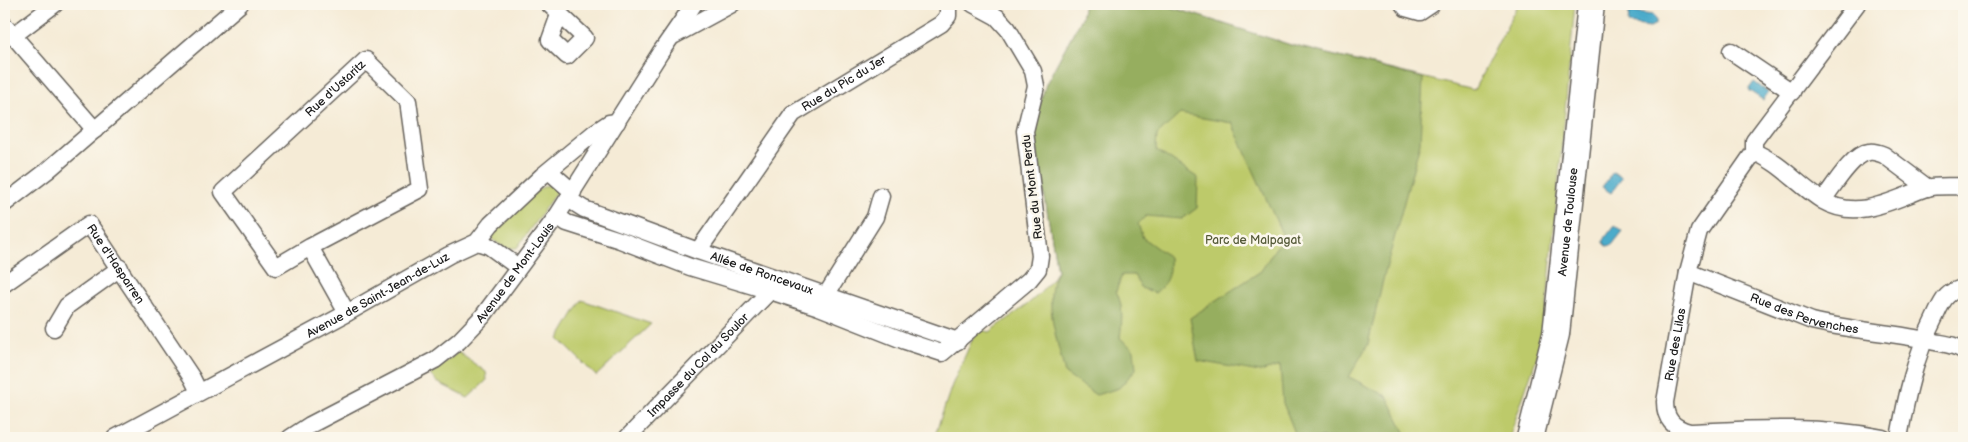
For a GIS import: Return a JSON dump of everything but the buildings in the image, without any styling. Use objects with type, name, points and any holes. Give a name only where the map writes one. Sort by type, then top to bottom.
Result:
[{"type":"main road","name":"Avenue de Toulouse","points":[[1530,438],[1556,334],[1592,4]]},
{"type":"street","points":[[55,4],[8,30],[94,130]]},
{"type":"street","points":[[4,204],[47,171],[240,4]]},
{"type":"street","name":"Avenue de Mont-Louis","points":[[290,438],[310,425],[434,360],[459,341],[483,316],[571,196],[671,37],[694,4]]},
{"type":"street","name":"Avenue de Mont-Louis","points":[[671,37],[732,4]]},
{"type":"street","name":"Rue du Pic du Jer","points":[[698,251],[792,114],[941,24],[948,16],[948,4]]},
{"type":"street","name":"Rue du Mont Perdu","points":[[942,353],[1028,280],[1038,269],[1040,256],[1025,131],[1036,86],[1032,71],[1008,29],[996,18],[973,4]]},
{"type":"street","points":[[1403,4],[1406,8],[1420,12],[1432,4]]},
{"type":"street","name":"Rue des Lilas","points":[[1857,4],[1754,141],[1754,152],[1699,231],[1688,272],[1665,411],[1669,421],[1679,429],[1690,432],[1779,428],[1819,429],[1884,438]]},
{"type":"street","points":[[1731,51],[1792,92]]},
{"type":"street","name":"Rue d'Ustaritz","points":[[366,60],[408,101],[420,189],[310,247],[276,267],[223,192],[366,60]]},
{"type":"street","name":"Avenue de Saint-Jean-de-Luz","points":[[115,438],[477,242],[491,224],[545,174],[594,133],[608,123],[617,122]]},
{"type":"street","points":[[1754,152],[1766,157],[1823,200],[1837,207],[1849,210],[1866,209],[1890,203],[1928,188],[1964,186]]},
{"type":"street","points":[[1823,200],[1853,161],[1859,155],[1868,152],[1884,155],[1928,188]]},
{"type":"street","name":"Allée de Roncevaux","points":[[545,174],[584,209],[698,251],[823,301],[905,341],[942,353]]},
{"type":"street","points":[[823,301],[875,217],[881,196]]},
{"type":"street","name":"Allée de Roncevaux","points":[[557,216],[567,223],[620,240],[690,267],[770,291],[823,301],[958,341]]},
{"type":"street","name":"Rue d'Hasparren","points":[[4,284],[89,224],[120,268],[192,378],[199,392]]},
{"type":"street","points":[[477,242],[489,246],[518,267]]},
{"type":"street","points":[[310,247],[347,313]]},
{"type":"street","points":[[54,328],[67,306],[120,268]]},
{"type":"street","name":"Rue des Pervenches","points":[[1688,272],[1812,321],[1832,326],[1924,339],[1959,347],[1964,351]]},
{"type":"street","points":[[1899,438],[1905,405],[1924,339],[1942,302],[1948,294],[1964,288]]},
{"type":"street","name":"Impasse du Col du Soulor","points":[[627,438],[770,291]]},
{"type":"green space","name":"Parc de Malpagat","points":[[1084,4],[1161,4],[1291,45],[1474,90],[1518,4],[1575,4],[1544,336],[1509,438],[934,438],[952,385],[977,329],[990,332],[1018,312],[1044,289],[1057,270],[1033,126],[1046,84],[1081,18]]},
{"type":"green space","points":[[1084,4],[1161,4],[1291,45],[1423,78],[1420,143],[1383,280],[1368,344],[1349,377],[1387,396],[1408,438],[1297,438],[1283,403],[1280,366],[1260,372],[1198,361],[1190,318],[1261,271],[1283,236],[1232,123],[1180,114],[1157,135],[1156,150],[1198,178],[1197,208],[1182,219],[1146,216],[1138,224],[1143,238],[1169,257],[1169,263],[1165,281],[1155,293],[1141,288],[1134,275],[1122,275],[1116,291],[1119,297],[1122,319],[1120,338],[1134,350],[1136,369],[1119,388],[1096,395],[1065,374],[1055,335],[1051,308],[1053,282],[1057,270],[1033,126],[1046,84],[1081,18]]},
{"type":"green space","points":[[550,184],[557,191],[517,248],[505,248],[493,240],[492,233],[532,192]]},
{"type":"green space","points":[[582,300],[651,324],[596,376],[559,339]]},
{"type":"green space","points":[[458,352],[486,372],[487,380],[468,398],[437,382],[430,375]]},
{"type":"water","points":[[1629,12],[1653,15],[1656,19],[1656,24],[1650,27],[1628,24]]},
{"type":"water","points":[[1754,82],[1768,93],[1763,100],[1748,90]]},
{"type":"water","points":[[1613,172],[1622,178],[1611,193],[1602,187]]},
{"type":"water","points":[[1615,225],[1623,231],[1612,245],[1607,246],[1604,243],[1604,239]]}]
